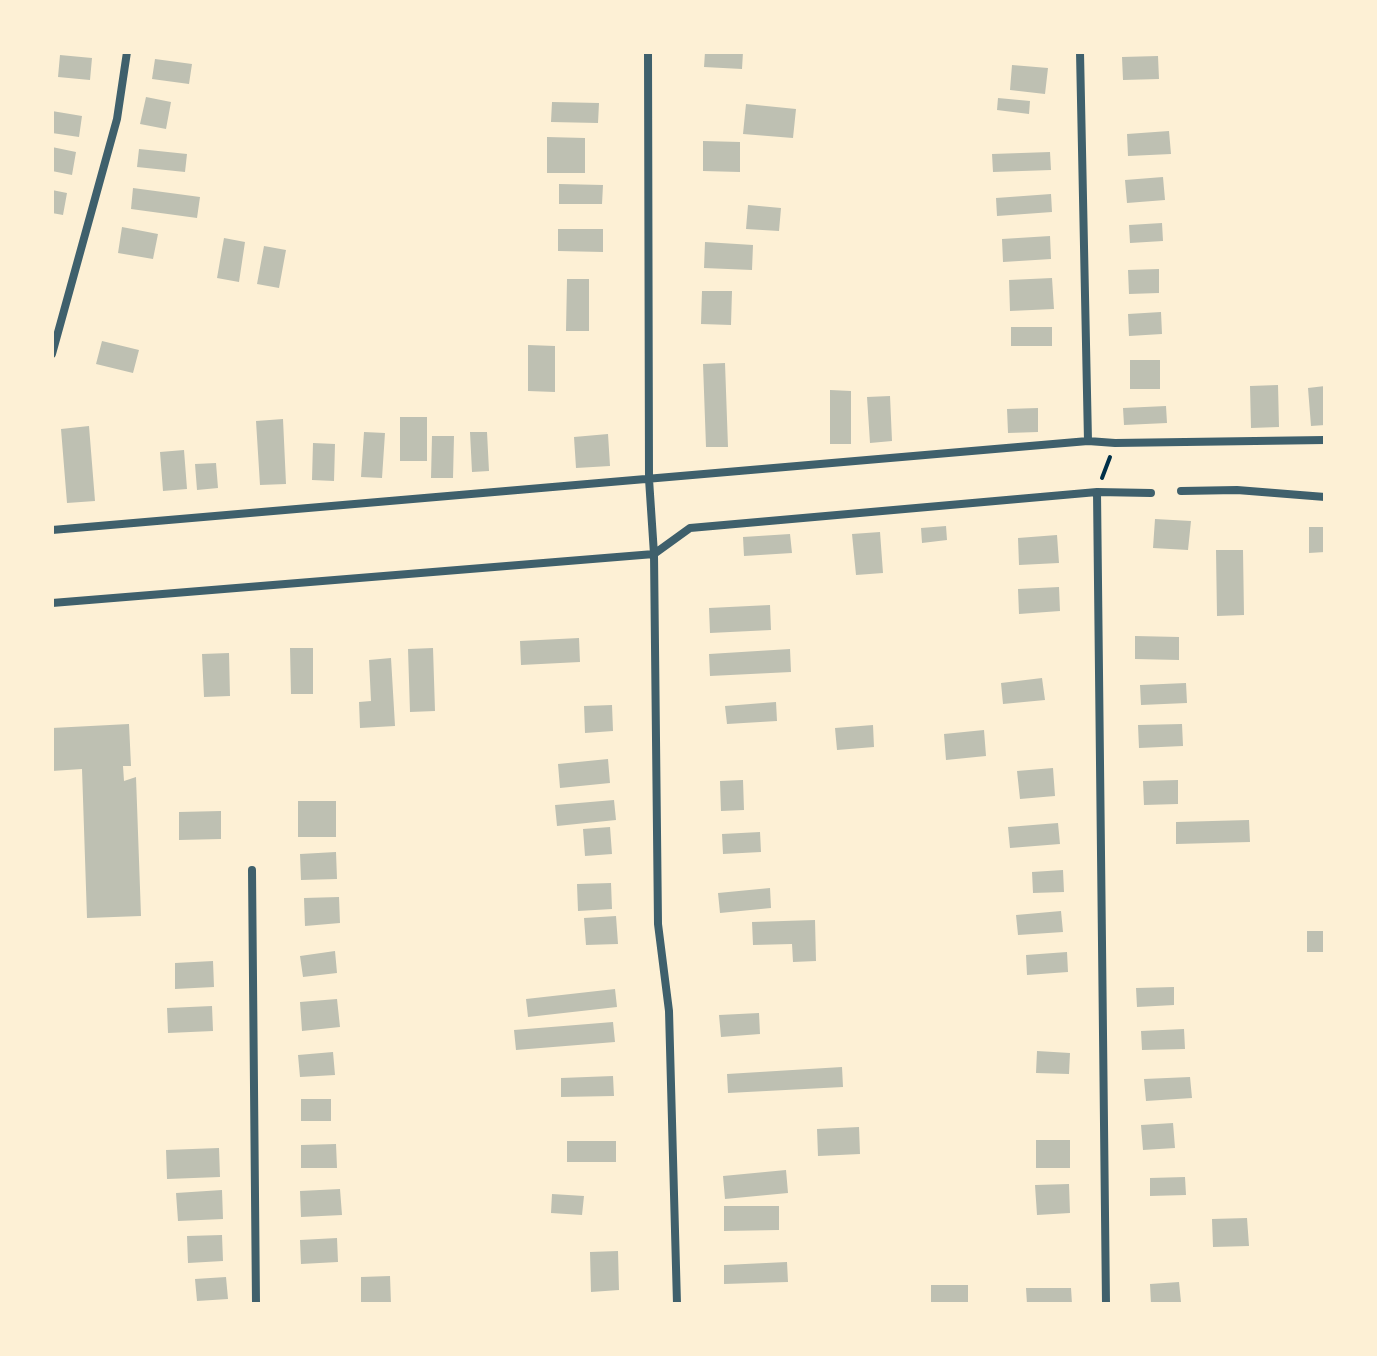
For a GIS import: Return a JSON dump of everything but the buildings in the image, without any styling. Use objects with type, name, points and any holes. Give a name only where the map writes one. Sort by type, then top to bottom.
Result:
[{"type":"street","points":[[52,354],[117,119],[127,52]]},
{"type":"street","points":[[648,52],[649,479],[654,554],[658,924],[669,1011],[677,1304]]},
{"type":"street","points":[[1080,52],[1088,441]]},
{"type":"street","points":[[52,530],[1088,441],[1325,440]]},
{"type":"street","points":[[1181,491],[1237,490],[1325,497]]},
{"type":"street","points":[[52,603],[654,554],[690,528],[1097,492],[1151,493]]},
{"type":"street","points":[[1097,492],[1106,1304]]},
{"type":"street","points":[[252,870],[256,1304]]},
{"type":"path","points":[[1097,492],[1115,443]]}]
